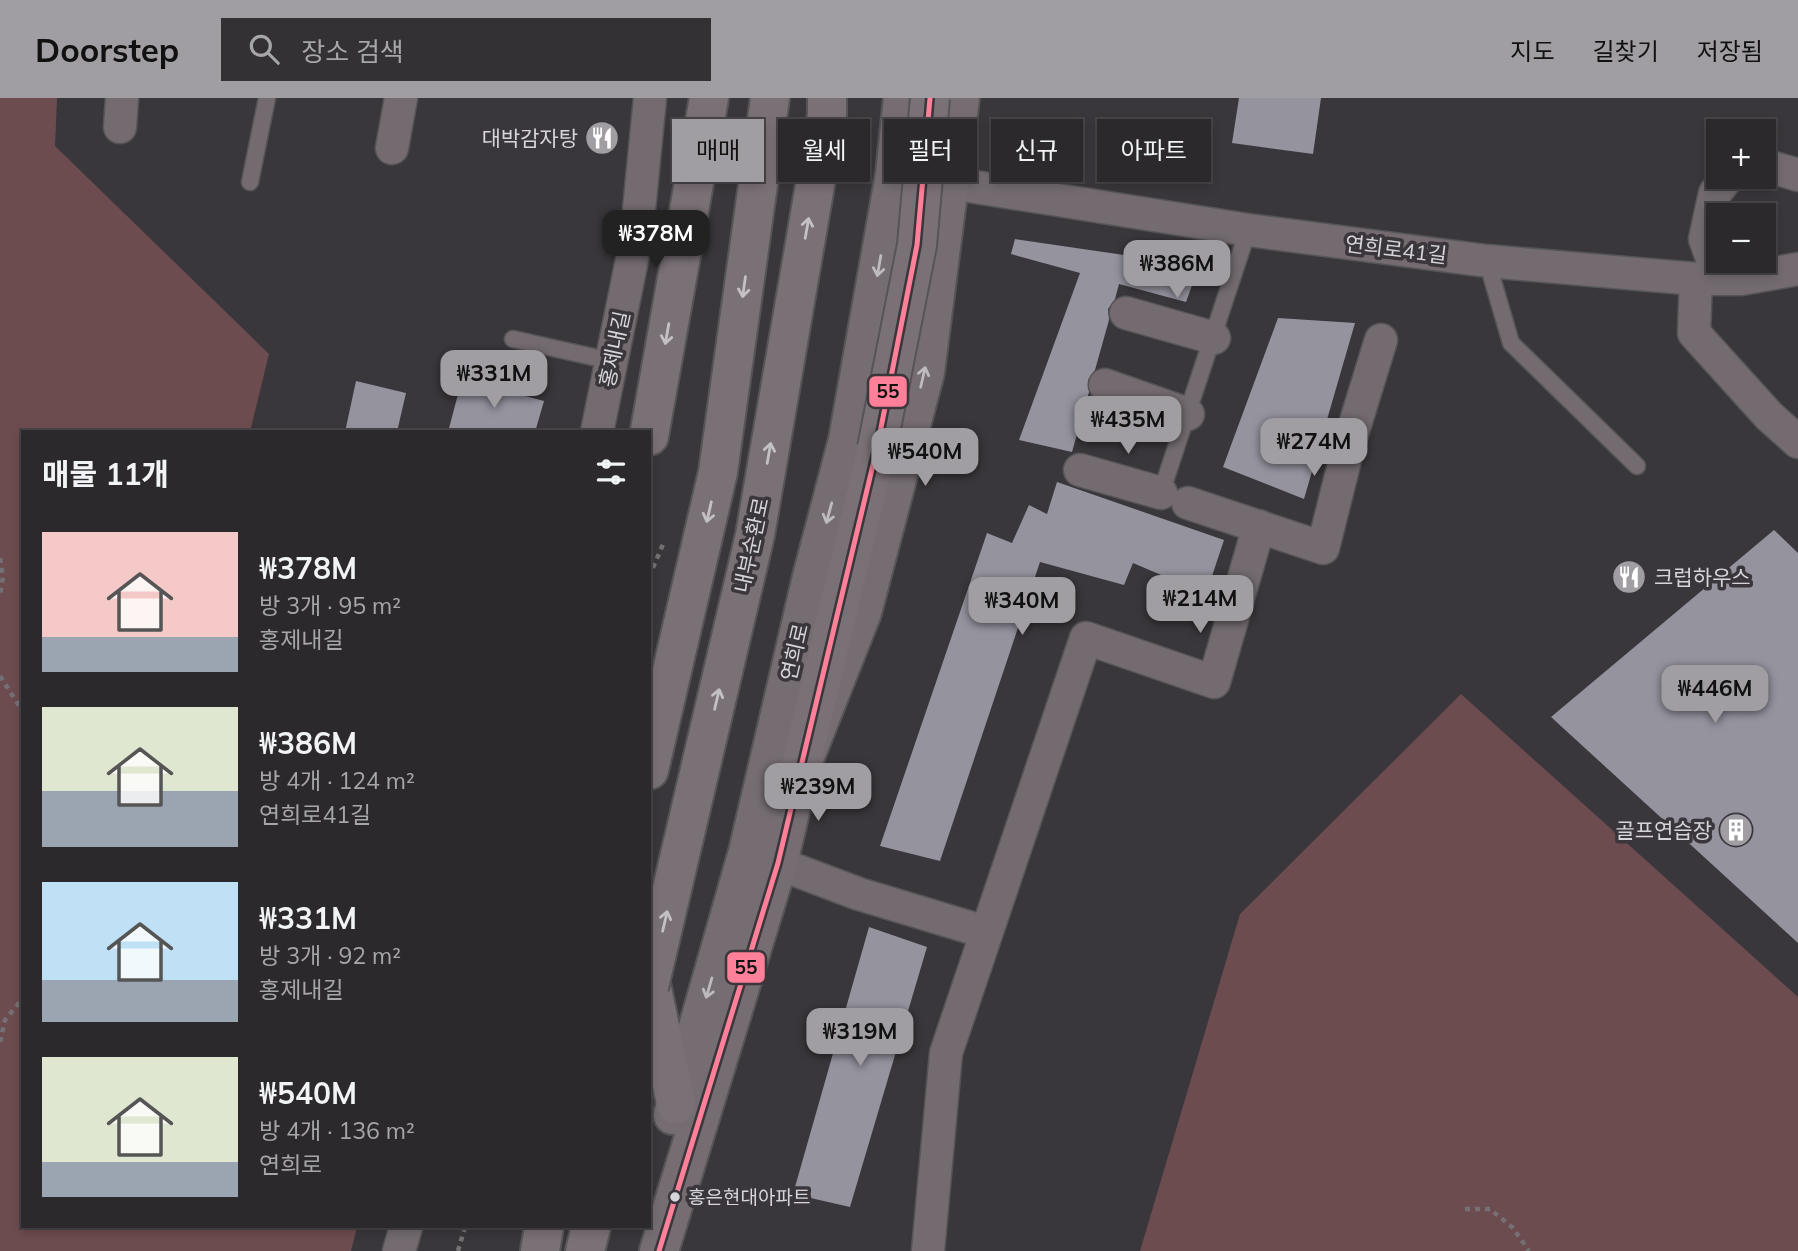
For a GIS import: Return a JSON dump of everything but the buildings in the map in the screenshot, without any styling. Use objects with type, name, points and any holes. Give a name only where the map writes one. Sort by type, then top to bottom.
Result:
[{"type":"highway","points":[[650,430],[709,98]]},
{"type":"highway","points":[[651,761],[718,472],[771,98]]},
{"type":"highway","name":"내부순환로","points":[[651,978],[755,535],[827,115],[827,98]]},
{"type":"highway","points":[[800,769],[877,447],[917,245],[930,98]]},
{"type":"highway","points":[[651,984],[676,1104]]},
{"type":"highway","points":[[540,1251],[544,1228]]},
{"type":"highway","points":[[585,1251],[591,1228]]},
{"type":"main road","name":"연희로","points":[[901,119],[903,98]]},
{"type":"main road","points":[[958,119],[960,98]]},
{"type":"main road","name":"연희로","points":[[651,1190],[676,1104],[763,858],[812,578],[848,440],[894,182]]},
{"type":"main road","points":[[659,1251],[763,858],[862,612],[925,372],[950,182]]},
{"type":"main road","points":[[634,1251],[641,1228]]},
{"type":"street","points":[[392,148],[401,98]]},
{"type":"street","name":"홍제내길","points":[[597,430],[636,240],[650,98]]},
{"type":"street","points":[[1776,168],[1798,175]]},
{"type":"street","name":"연희로41길","points":[[950,182],[1248,230],[1487,261],[1712,279],[1741,279],[1798,269]]},
{"type":"street","points":[[1718,189],[1715,193],[1705,239],[1713,261],[1712,279],[1694,333],[1769,416],[1798,442]]},
{"type":"street","points":[[1126,313],[1214,338]]},
{"type":"street","points":[[1080,470],[1175,498],[1323,548],[1349,444],[1381,340]]},
{"type":"street","points":[[1105,385],[1188,414]]},
{"type":"street","points":[[928,1251],[946,1053],[1086,638],[1214,682],[1259,526]]},
{"type":"street","points":[[763,858],[859,894],[985,932]]},
{"type":"street","points":[[399,1251],[406,1228]]},
{"type":"lane","points":[[250,183],[267,98]]},
{"type":"lane","points":[[1175,498],[1188,414],[1248,230]]},
{"type":"lane","points":[[1487,261],[1511,343],[1637,466]]},
{"type":"lane","points":[[513,340],[611,361]]},
{"type":"path","points":[[651,573],[670,531]]},
{"type":"path","points":[[0,558],[3,577],[0,596]]},
{"type":"path","points":[[0,676],[21,709]]},
{"type":"path","points":[[0,1042],[5,1020],[21,1000]]},
{"type":"path","points":[[1465,1209],[1490,1209],[1513,1228],[1529,1251]]},
{"type":"path","points":[[458,1251],[465,1228]]},
{"type":"shaded area","points":[[0,98],[57,98],[55,146],[269,354],[250,430],[21,430],[21,1228],[357,1228],[351,1251],[0,1251]]},
{"type":"shaded area","points":[[1461,694],[1798,997],[1798,1251],[1140,1251],[1240,914]]},
{"type":"pier","points":[[778,98],[821,98],[817,119],[778,119],[778,182],[804,182],[651,916],[651,706],[760,182],[764,182],[764,165]]},
{"type":"transit line","name":"55","points":[[659,1251],[778,863],[877,448],[917,245],[930,98]]},
{"type":"place","name":"대박감자탕","points":[[602,138]]},
{"type":"place","name":"크럽하우스","points":[[1629,577]]},
{"type":"place","name":"골프연습장","points":[[1736,830]]},
{"type":"place","name":"홍은현대아파트","points":[[675,1197]]}]
